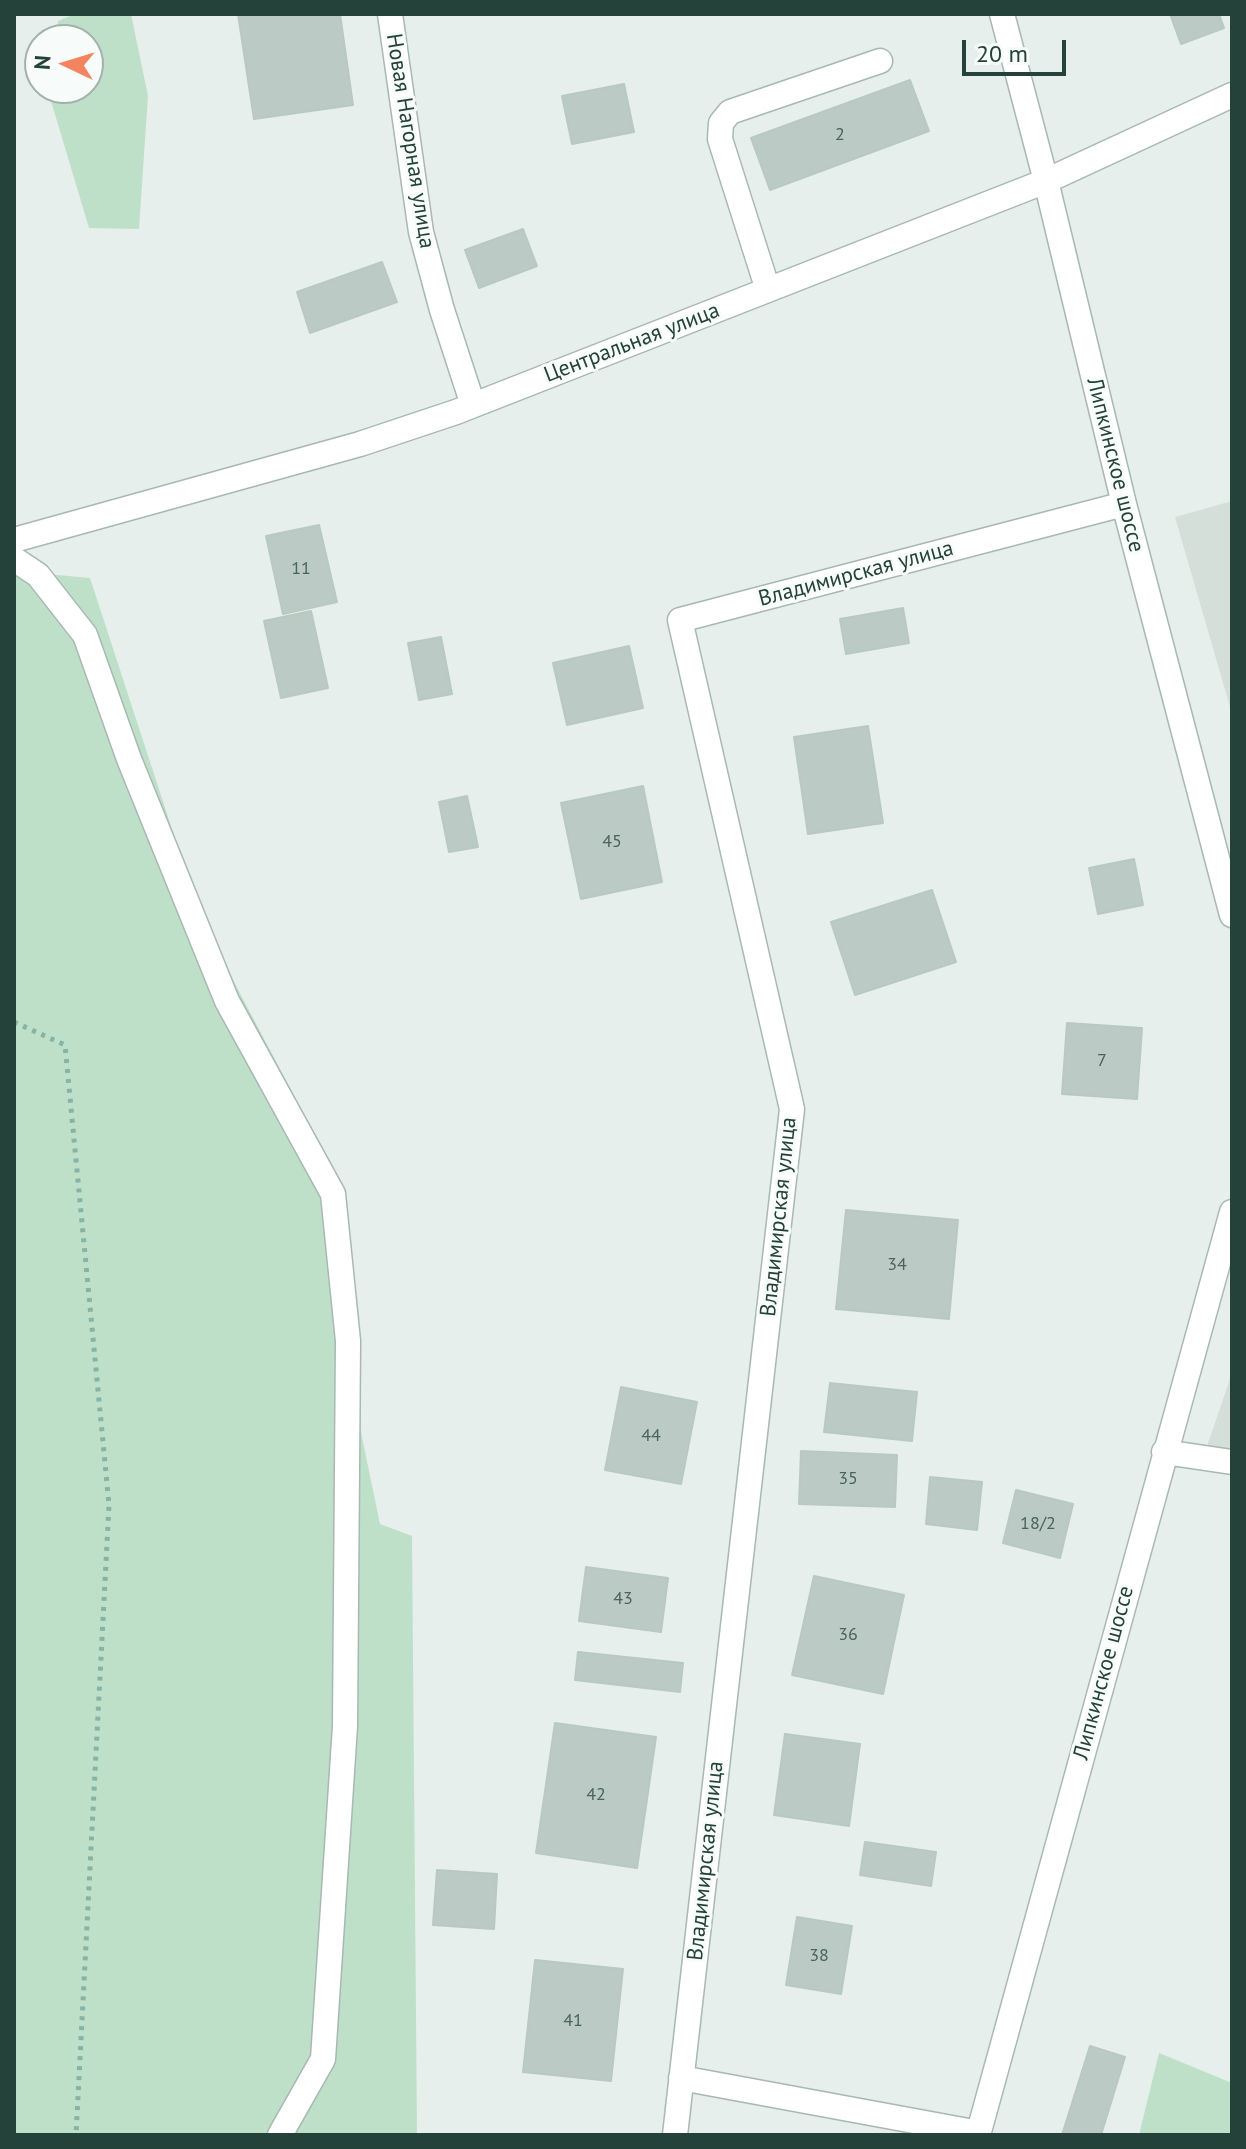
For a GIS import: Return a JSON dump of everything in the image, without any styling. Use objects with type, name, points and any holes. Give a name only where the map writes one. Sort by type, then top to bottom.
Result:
[{"type":"street","name":"Новая Нагорная улица","points":[[390,14],[421,232],[473,405]]},
{"type":"street","name":"Липкинское шоссе","points":[[1002,14],[1124,504],[1225,859],[1232,915]]},
{"type":"street","points":[[768,290],[720,139],[721,123],[730,112],[880,61]]},
{"type":"street","name":"Центральная улица","points":[[14,540],[360,444],[473,405],[1046,181],[1232,95]]},
{"type":"street","name":"Владимирская улица","points":[[675,2135],[792,1109],[680,620],[1124,504]]},
{"type":"street","points":[[14,559],[38,575],[85,635],[129,759],[227,1001],[333,1194],[348,1341],[345,1726],[323,2059],[280,2135]]},
{"type":"street","name":"Липкинское шоссе","points":[[978,2134],[1232,1212]]},
{"type":"street","points":[[1164,1452],[1232,1462]]},
{"type":"street","points":[[681,2078],[978,2134]]},
{"type":"path","points":[[14,1022],[65,1045],[109,1505],[76,2135]]},
{"type":"shaded area","points":[[1232,501],[1232,714],[1175,517]]},
{"type":"shaded area","points":[[1232,1373],[1232,1461],[1204,1455]]},
{"type":"green space","points":[[75,14],[131,14],[148,96],[139,229],[89,228],[52,104],[104,104],[104,24],[58,24],[58,21]]},
{"type":"green space","points":[[14,571],[90,578],[202,921],[322,1149],[356,1408],[380,1524],[412,1536],[417,2135],[14,2135]]},
{"type":"green space","points":[[1159,2053],[1232,2083],[1232,2135],[1139,2135]]},
{"type":"building","points":[[238,14],[340,14],[353,105],[254,119]]},
{"type":"building","points":[[1170,14],[1219,14],[1224,28],[1181,44]]},
{"type":"building","points":[[910,80],[929,131],[770,190],[751,138]]},
{"type":"building","points":[[624,84],[634,132],[572,144],[562,96]]},
{"type":"building","points":[[523,229],[537,266],[479,288],[465,250]]},
{"type":"building","points":[[382,262],[397,302],[310,333],[297,292]]},
{"type":"building","points":[[319,525],[337,602],[283,614],[266,536]]},
{"type":"building","points":[[903,608],[909,643],[846,654],[840,619]]},
{"type":"building","points":[[311,611],[328,688],[281,698],[264,621]]},
{"type":"building","points":[[441,637],[452,694],[419,700],[408,643]]},
{"type":"building","points":[[629,646],[643,708],[567,725],[553,663]]},
{"type":"building","points":[[868,726],[883,823],[808,834],[794,737]]},
{"type":"building","points":[[643,786],[662,882],[581,899],[561,803]]},
{"type":"building","points":[[467,796],[478,847],[449,852],[439,802]]},
{"type":"building","points":[[1134,859],[1143,905],[1098,914],[1089,868]]},
{"type":"building","points":[[932,890],[956,962],[855,995],[831,922]]},
{"type":"building","points":[[1067,1023],[1142,1028],[1137,1099],[1062,1094]]},
{"type":"building","points":[[846,1210],[958,1220],[949,1319],[836,1309]]},
{"type":"building","points":[[830,1383],[917,1392],[912,1441],[824,1432]]},
{"type":"building","points":[[621,1387],[697,1402],[681,1484],[605,1470]]},
{"type":"building","points":[[801,1451],[897,1455],[895,1507],[799,1504]]},
{"type":"building","points":[[930,1477],[982,1482],[977,1530],[926,1524]]},
{"type":"building","points":[[1016,1490],[1073,1504],[1060,1558],[1003,1543]]},
{"type":"building","points":[[586,1567],[668,1578],[661,1632],[579,1621]]},
{"type":"building","points":[[814,1576],[904,1595],[883,1694],[792,1675]]},
{"type":"building","points":[[578,1652],[683,1663],[680,1692],[575,1680]]},
{"type":"building","points":[[555,1723],[656,1737],[637,1868],[536,1853]]},
{"type":"building","points":[[785,1734],[860,1744],[849,1826],[774,1815]]},
{"type":"building","points":[[865,1842],[936,1852],[931,1886],[860,1875]]},
{"type":"building","points":[[437,1870],[497,1874],[494,1929],[433,1925]]},
{"type":"building","points":[[797,1917],[852,1926],[841,1994],[786,1985]]},
{"type":"building","points":[[535,1960],[623,1969],[611,2081],[523,2072]]},
{"type":"building","points":[[1090,2046],[1125,2057],[1101,2135],[1062,2135]]}]
